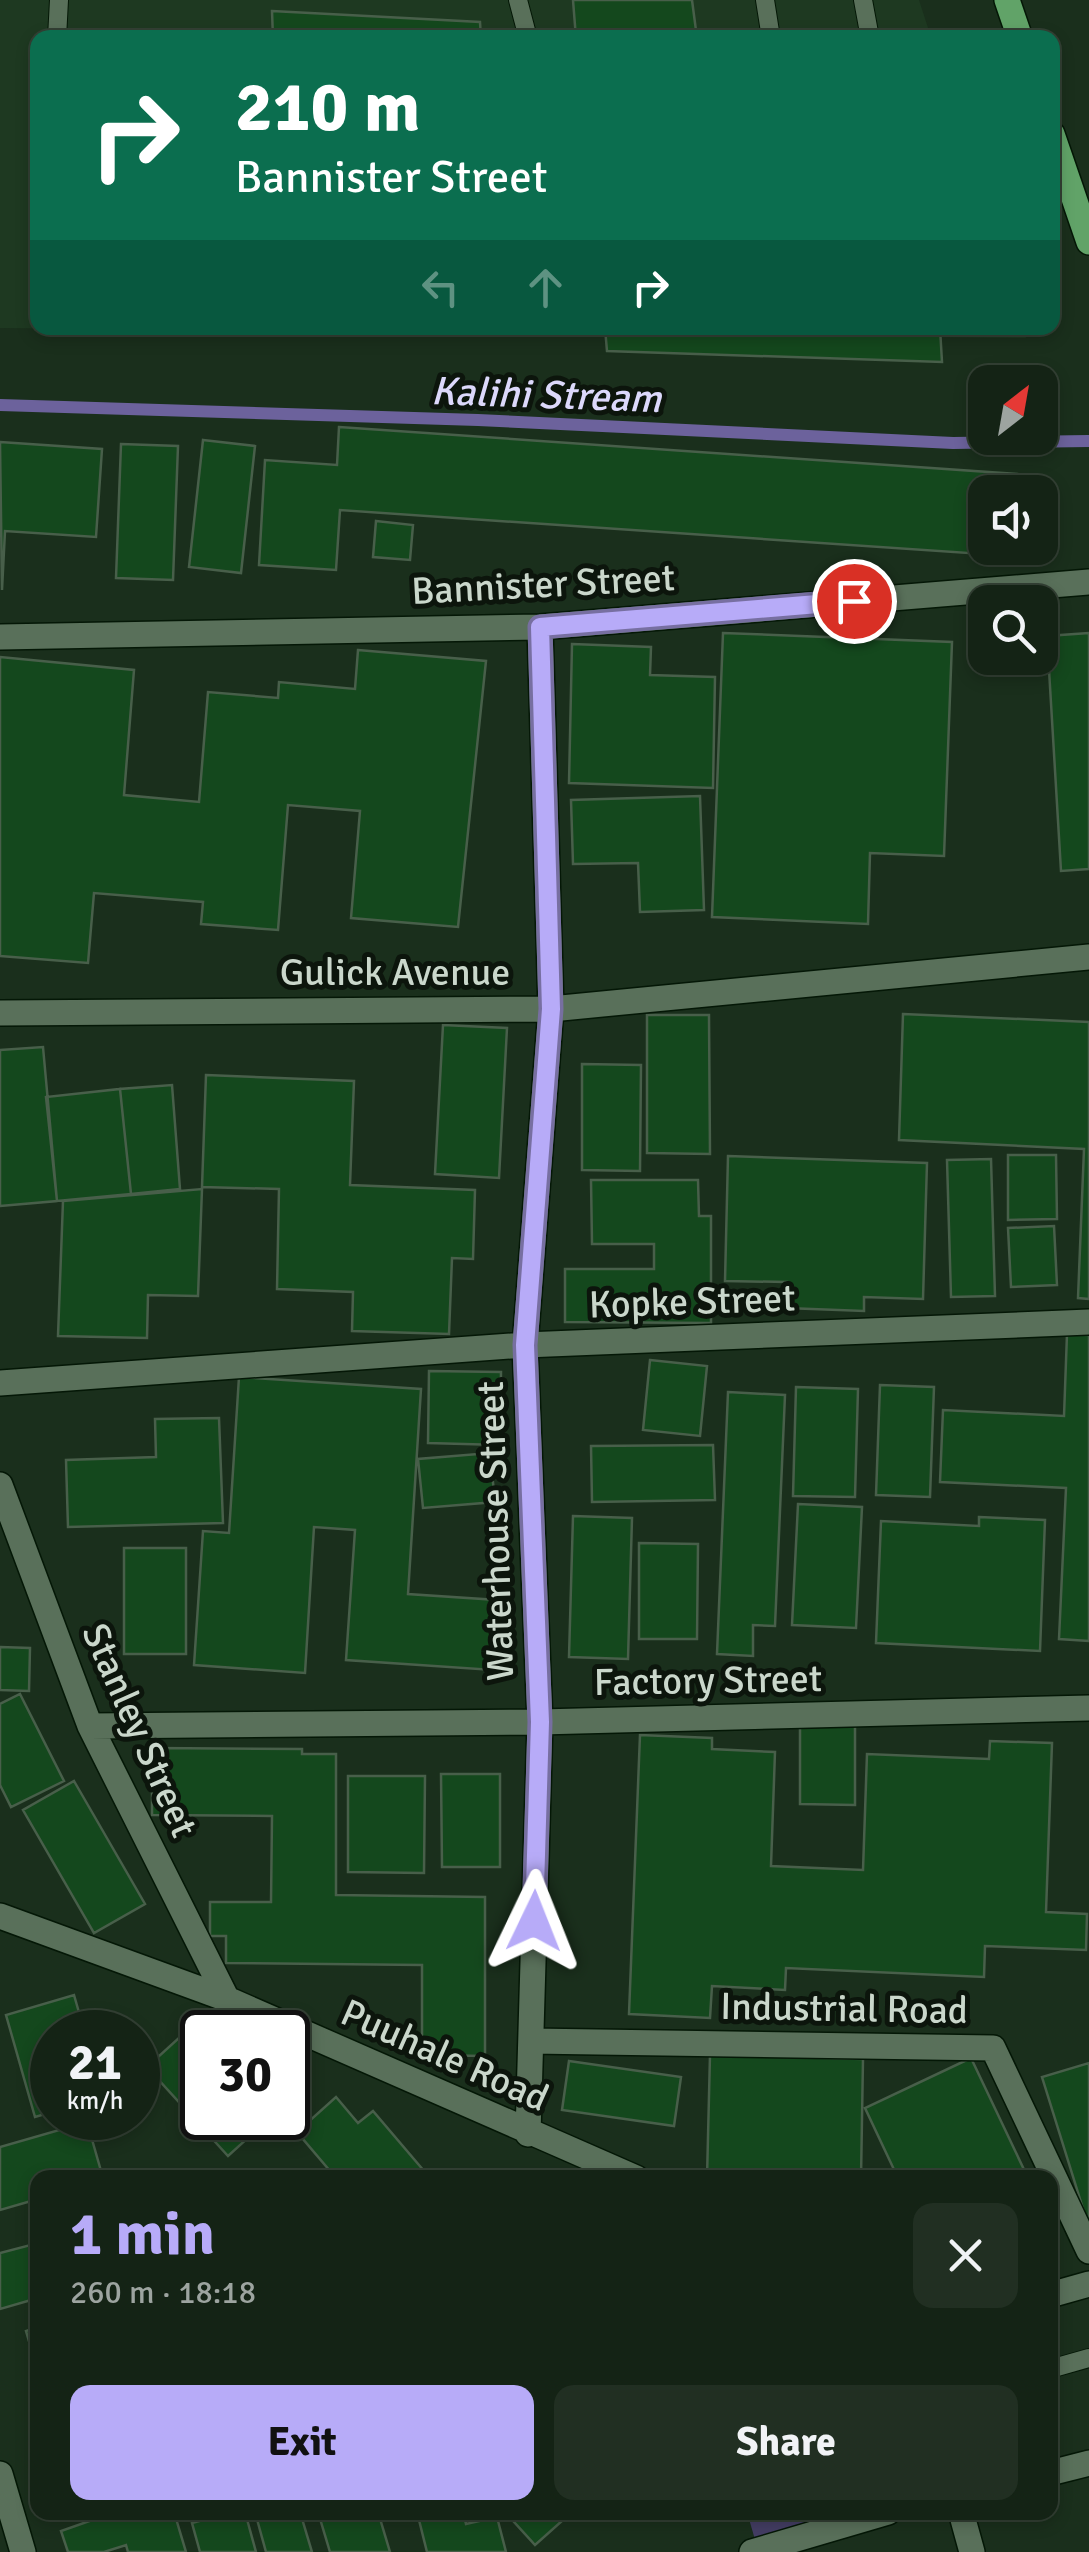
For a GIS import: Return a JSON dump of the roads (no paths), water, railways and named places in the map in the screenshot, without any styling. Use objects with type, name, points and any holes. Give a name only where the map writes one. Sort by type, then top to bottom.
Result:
[{"type":"main road","points":[[1007,0],[1017,30]]},
{"type":"main road","points":[[1060,168],[1089,242]]},
{"type":"street","name":"Bannister Street","points":[[0,637],[540,627],[1089,582]]},
{"type":"street","name":"Waterhouse Street","points":[[528,2134],[540,1722],[525,1345],[551,1009],[540,627]]},
{"type":"street","name":"Gulick Avenue","points":[[0,1013],[551,1009],[1089,956]]},
{"type":"street","name":"Kopke Street","points":[[0,1383],[525,1345],[1089,1322]]},
{"type":"street","name":"Stanley Street","points":[[0,1485],[90,1726],[227,1999]]},
{"type":"street","name":"Factory Street","points":[[90,1726],[540,1722],[1089,1708]]},
{"type":"street","name":"Puuhale Road","points":[[0,1916],[227,1999],[616,2170]]},
{"type":"street","name":"Industrial Road","points":[[531,2041],[992,2048],[1050,2170]]},
{"type":"street","name":"Industrial Road","points":[[1058,2186],[1089,2251]]},
{"type":"street","points":[[1058,2293],[1089,2284]]},
{"type":"street","points":[[1058,2471],[1089,2463]]},
{"type":"street","points":[[0,2474],[23,2552]]},
{"type":"street","points":[[752,2552],[861,2520]]},
{"type":"street","points":[[963,2520],[972,2552]]},
{"type":"lane","points":[[57,30],[59,0]]},
{"type":"lane","points":[[518,0],[526,30]]},
{"type":"lane","points":[[765,0],[770,30]]},
{"type":"lane","points":[[863,0],[869,30]]},
{"type":"lane","points":[[1058,2367],[1089,2358]]},
{"type":"waterway","name":"Kalihi Stream","points":[[0,405],[478,420],[953,443],[1089,441]]}]
